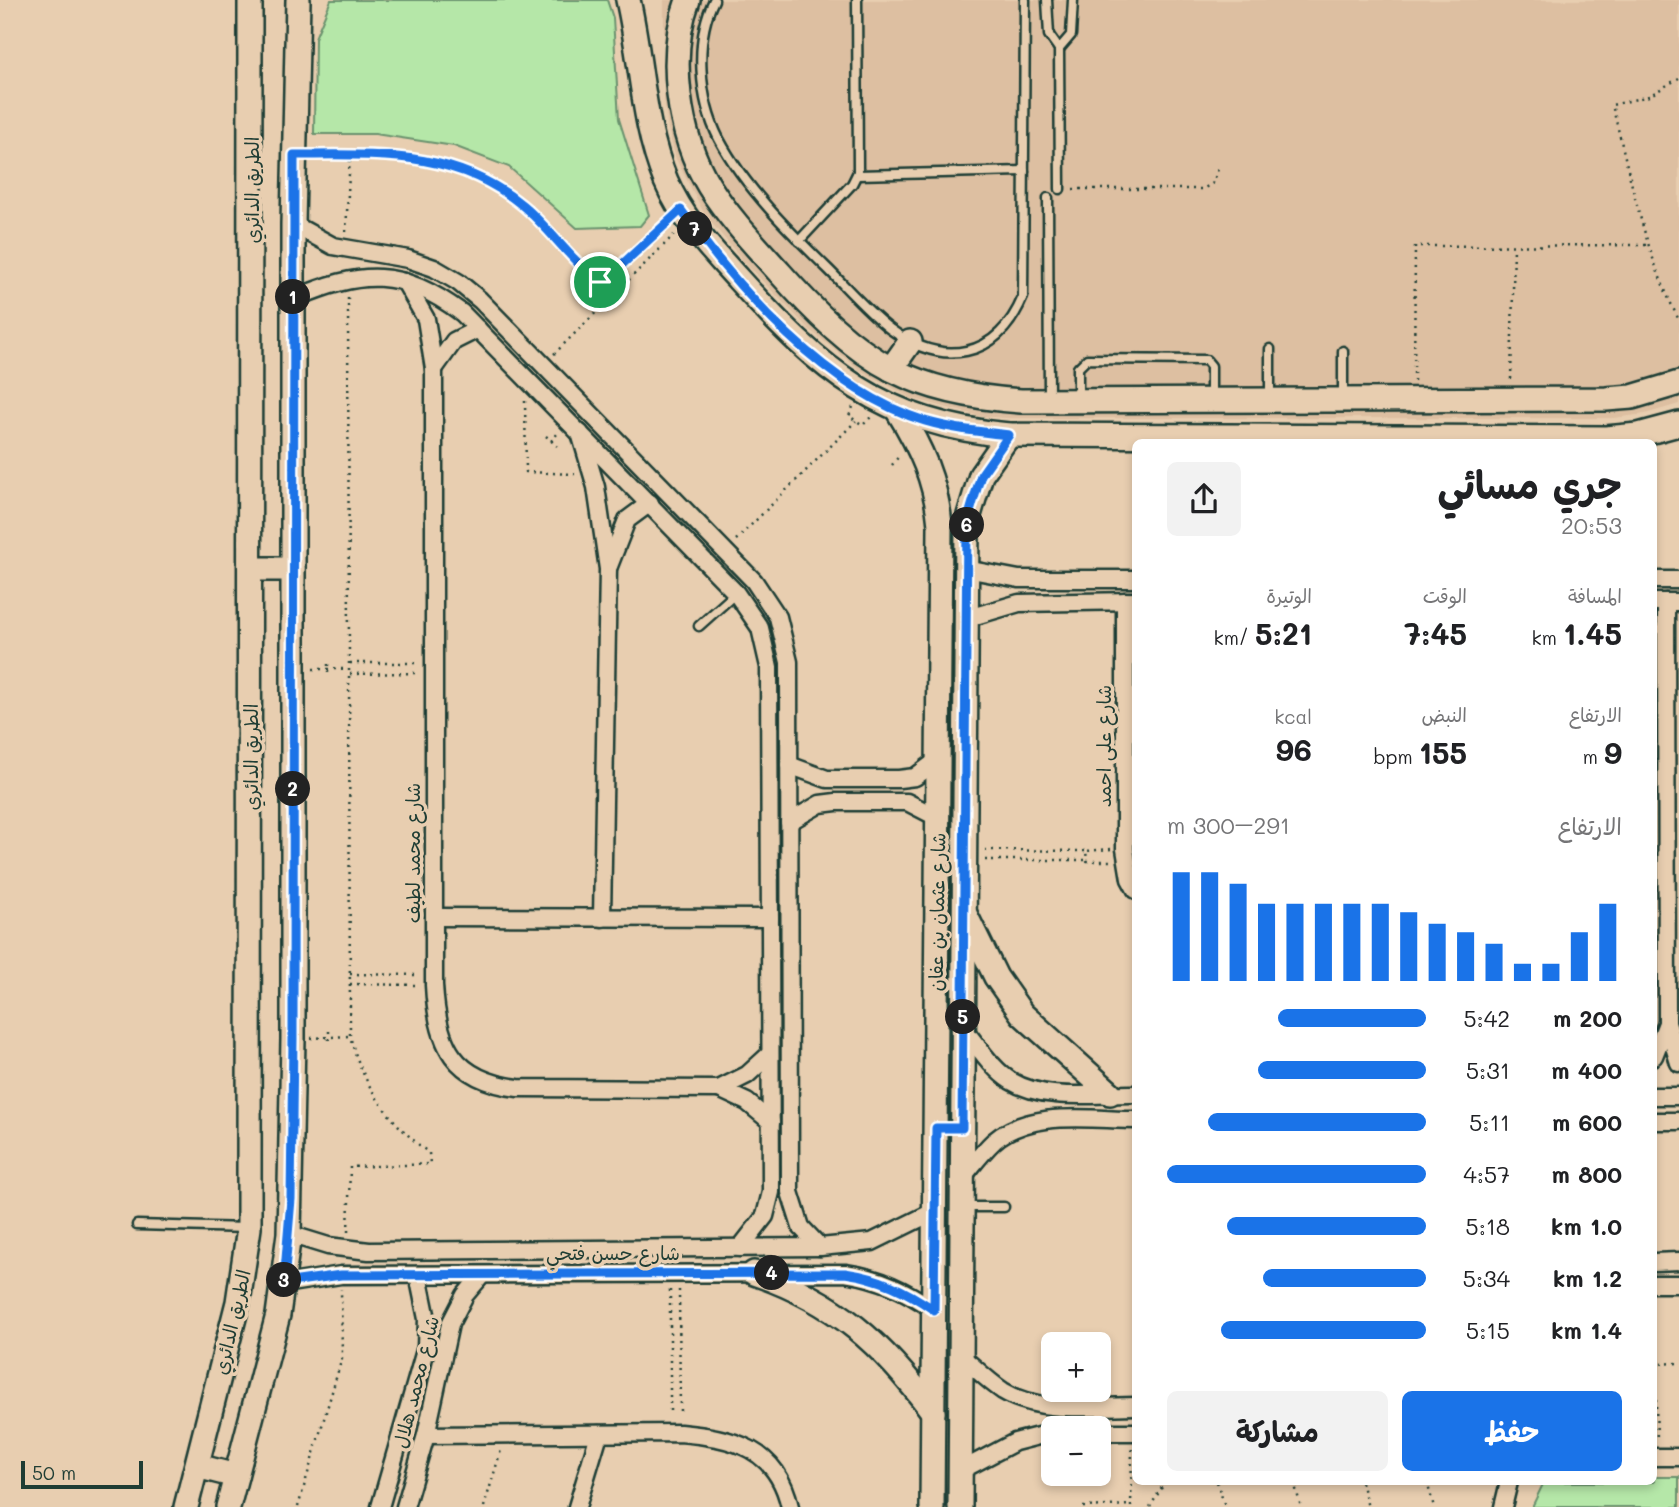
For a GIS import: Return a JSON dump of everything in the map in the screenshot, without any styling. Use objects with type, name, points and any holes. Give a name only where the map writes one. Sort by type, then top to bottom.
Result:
[{"type":"street","name":"الطريق الدائري","points":[[186,1507],[238,1303],[250,1228],[250,0]]},
{"type":"street","points":[[228,1507],[284,1283],[289,1234],[293,1039],[293,224],[298,0]]},
{"type":"street","points":[[628,0],[656,153],[685,215],[775,321],[839,376],[898,411],[952,428],[1009,435],[1606,438],[1638,435],[1679,424]]},
{"type":"street","points":[[688,0],[681,26],[679,79],[687,132],[696,158],[722,205],[800,295],[844,334],[891,369],[968,395],[1049,400],[1510,400],[1632,397],[1679,383]]},
{"type":"street","points":[[293,224],[322,241],[345,249],[408,259],[434,268],[458,282],[543,364],[726,550],[768,598],[785,638],[789,662],[790,1192],[801,1227],[820,1248]]},
{"type":"street","points":[[293,299],[348,279],[367,277],[405,282],[445,300],[478,329],[579,430],[736,593],[753,616],[765,642],[769,667],[771,1122],[769,1204],[765,1216],[740,1248]]},
{"type":"street","name":"شارع محمد لطيف","points":[[405,282],[426,319],[434,369],[434,980],[441,1038],[453,1059],[471,1075],[494,1085],[518,1088],[719,1089],[747,1102],[771,1122]]},
{"type":"street","points":[[775,321],[800,295]]},
{"type":"street","points":[[434,369],[454,341],[478,329]]},
{"type":"street","points":[[891,369],[910,342]]},
{"type":"street","points":[[1343,399],[1343,438]]},
{"type":"street","name":"شارع عثمان بن عفان","points":[[898,411],[929,466],[937,495],[939,759],[932,1507]]},
{"type":"street","points":[[579,430],[593,474],[608,569],[602,918]]},
{"type":"street","name":"شارع عثمان بن عفان","points":[[960,1507],[967,522],[981,475],[1009,435]]},
{"type":"street","points":[[1638,435],[1644,439]]},
{"type":"street","points":[[1657,441],[1679,442]]},
{"type":"street","points":[[608,569],[627,520],[650,503]]},
{"type":"street","points":[[252,569],[293,569]]},
{"type":"street","points":[[966,569],[1019,579],[1132,579]]},
{"type":"street","points":[[1657,580],[1679,580]]},
{"type":"street","points":[[965,619],[1019,603],[1130,601]]},
{"type":"street","name":"شارع على احمد","points":[[1130,601],[1130,762],[1125,855],[1132,877]]},
{"type":"street","points":[[1666,602],[1660,763],[1660,935],[1667,1023],[1679,1063]]},
{"type":"street","points":[[765,642],[785,638]]},
{"type":"street","points":[[789,765],[827,779],[899,779],[915,776],[939,759]]},
{"type":"street","points":[[789,822],[820,804],[836,802],[907,802],[938,818]]},
{"type":"street","points":[[964,910],[1008,996],[1037,1030],[1110,1093]]},
{"type":"street","points":[[434,918],[770,918]]},
{"type":"street","points":[[1657,1048],[1667,1023]]},
{"type":"street","points":[[963,1028],[999,1071],[1025,1088],[1056,1093],[1132,1094]]},
{"type":"street","name":"شارع محمد لطيف","points":[[719,1089],[747,1075],[770,1054]]},
{"type":"street","points":[[1657,1096],[1679,1096]]},
{"type":"street","points":[[962,1178],[993,1142],[1022,1125],[1055,1119],[1132,1120]]},
{"type":"street","points":[[1657,1121],[1679,1121]]},
{"type":"street","points":[[936,1128],[962,1128]]},
{"type":"street","name":"شارع حسن فتحي","points":[[289,1234],[348,1250],[820,1248],[872,1242],[935,1211]]},
{"type":"street","points":[[1657,1262],[1679,1262]]},
{"type":"street","points":[[754,1273],[789,1285],[851,1322],[903,1371],[933,1412]]},
{"type":"street","name":"شارع حسن فتحي","points":[[284,1283],[341,1275],[845,1273],[866,1276],[907,1291],[934,1310]]},
{"type":"street","name":"شارع محمد هلال","points":[[380,1507],[426,1347],[427,1319],[418,1275]]},
{"type":"street","name":"شارع محمد هلال","points":[[405,1507],[426,1435],[450,1324],[465,1296],[482,1275]]},
{"type":"street","points":[[1657,1284],[1679,1284]]},
{"type":"street","points":[[961,1356],[1000,1389],[1025,1401],[1051,1406],[1132,1406]]},
{"type":"street","points":[[1111,1432],[1132,1433]]},
{"type":"street","points":[[426,1435],[676,1433],[717,1437],[740,1443],[761,1456],[777,1474],[790,1507]]},
{"type":"street","points":[[577,1507],[599,1434]]},
{"type":"street","points":[[933,1471],[960,1471],[1015,1442],[1041,1435]]},
{"type":"street","points":[[1657,1457],[1679,1457]]},
{"type":"street","points":[[197,1466],[236,1476]]},
{"type":"street","points":[[1503,1507],[1508,1485]]},
{"type":"lane","points":[[714,0],[704,29],[701,53],[708,108],[719,138],[738,168],[799,241],[888,327],[910,342],[944,352],[982,348],[999,335],[1016,314],[1023,297],[1025,0]]},
{"type":"lane","points":[[799,241],[857,175],[857,0]]},
{"type":"lane","points":[[1047,0],[1049,35],[1059,49],[1059,189]]},
{"type":"lane","points":[[1059,49],[1072,35],[1073,0]]},
{"type":"lane","points":[[857,175],[1024,171]]},
{"type":"lane","points":[[1048,198],[1049,400]]},
{"type":"lane","points":[[1270,349],[1270,400]]},
{"type":"lane","points":[[1343,351],[1343,399]]},
{"type":"lane","points":[[1078,400],[1078,368],[1087,359],[1206,360],[1211,366],[1211,400]]},
{"type":"lane","points":[[699,626],[736,593]]},
{"type":"lane","points":[[962,1207],[1004,1207]]},
{"type":"lane","points":[[137,1225],[250,1228]]},
{"type":"path","points":[[1679,78],[1649,96],[1612,104],[1648,245],[1664,290],[1679,320]]},
{"type":"path","points":[[294,155],[350,155],[450,164],[476,175],[523,205],[602,283],[685,215]]},
{"type":"path","points":[[345,249],[350,155]]},
{"type":"path","points":[[1059,189],[1203,189],[1213,183],[1218,169]]},
{"type":"path","points":[[543,364],[685,215]]},
{"type":"path","points":[[1414,400],[1415,246],[1648,245]]},
{"type":"path","points":[[1510,400],[1514,246]]},
{"type":"path","points":[[348,279],[350,1036],[357,1064],[370,1091],[400,1128],[429,1153],[430,1164],[350,1167],[348,1250]]},
{"type":"path","points":[[525,377],[527,472],[593,474]]},
{"type":"path","points":[[726,550],[856,421]]},
{"type":"path","points":[[546,436],[557,446]]},
{"type":"path","points":[[348,663],[434,668]]},
{"type":"path","points":[[328,664],[328,675]]},
{"type":"path","points":[[293,669],[348,671],[434,668]]},
{"type":"path","points":[[964,855],[1086,850],[1125,855]]},
{"type":"path","points":[[1086,850],[1086,860]]},
{"type":"path","points":[[964,855],[1086,860],[1125,855]]},
{"type":"path","points":[[348,974],[434,980]]},
{"type":"path","points":[[348,984],[434,980]]},
{"type":"path","points":[[329,1031],[329,1040]]},
{"type":"path","points":[[293,1039],[329,1040],[350,1036]]},
{"type":"path","points":[[674,1273],[676,1433]]},
{"type":"path","points":[[674,1273],[676,1433]]},
{"type":"path","points":[[298,1507],[342,1359],[341,1275]]},
{"type":"path","points":[[1657,1364],[1679,1363]]},
{"type":"path","points":[[484,1507],[506,1434]]},
{"type":"path","points":[[1083,1507],[1131,1506],[1132,1482]]},
{"type":"path","points":[[1150,1507],[1163,1485]]},
{"type":"path","points":[[1217,1485],[1225,1507]]},
{"type":"path","points":[[1295,1485],[1301,1507]]},
{"type":"path","points":[[1362,1485],[1368,1507]]},
{"type":"path","points":[[1428,1485],[1434,1507]]},
{"type":"shaded area","points":[[664,0],[1679,0],[1679,404],[1645,414],[1613,418],[1008,418],[979,416],[911,398],[860,370],[810,330],[746,264],[705,215],[676,159],[668,129],[664,99]]},
{"type":"green space","points":[[331,0],[607,0],[613,18],[619,119],[649,215],[640,226],[577,228],[509,167],[454,146],[375,134],[314,134],[315,38]]},
{"type":"green space","points":[[1657,1477],[1679,1477],[1679,1507],[1532,1507],[1543,1485],[1657,1485]]},
{"type":"route","points":[[294,155],[399,157],[450,164],[500,188],[523,205],[600,282],[606,282],[681,210],[707,245],[775,321],[839,376],[880,402],[924,421],[952,428],[1009,435],[993,454],[981,475],[967,522],[962,1128],[936,1128],[934,1310],[907,1291],[887,1282],[845,1273],[341,1275],[284,1283],[291,1199],[293,1039],[294,155]]}]
